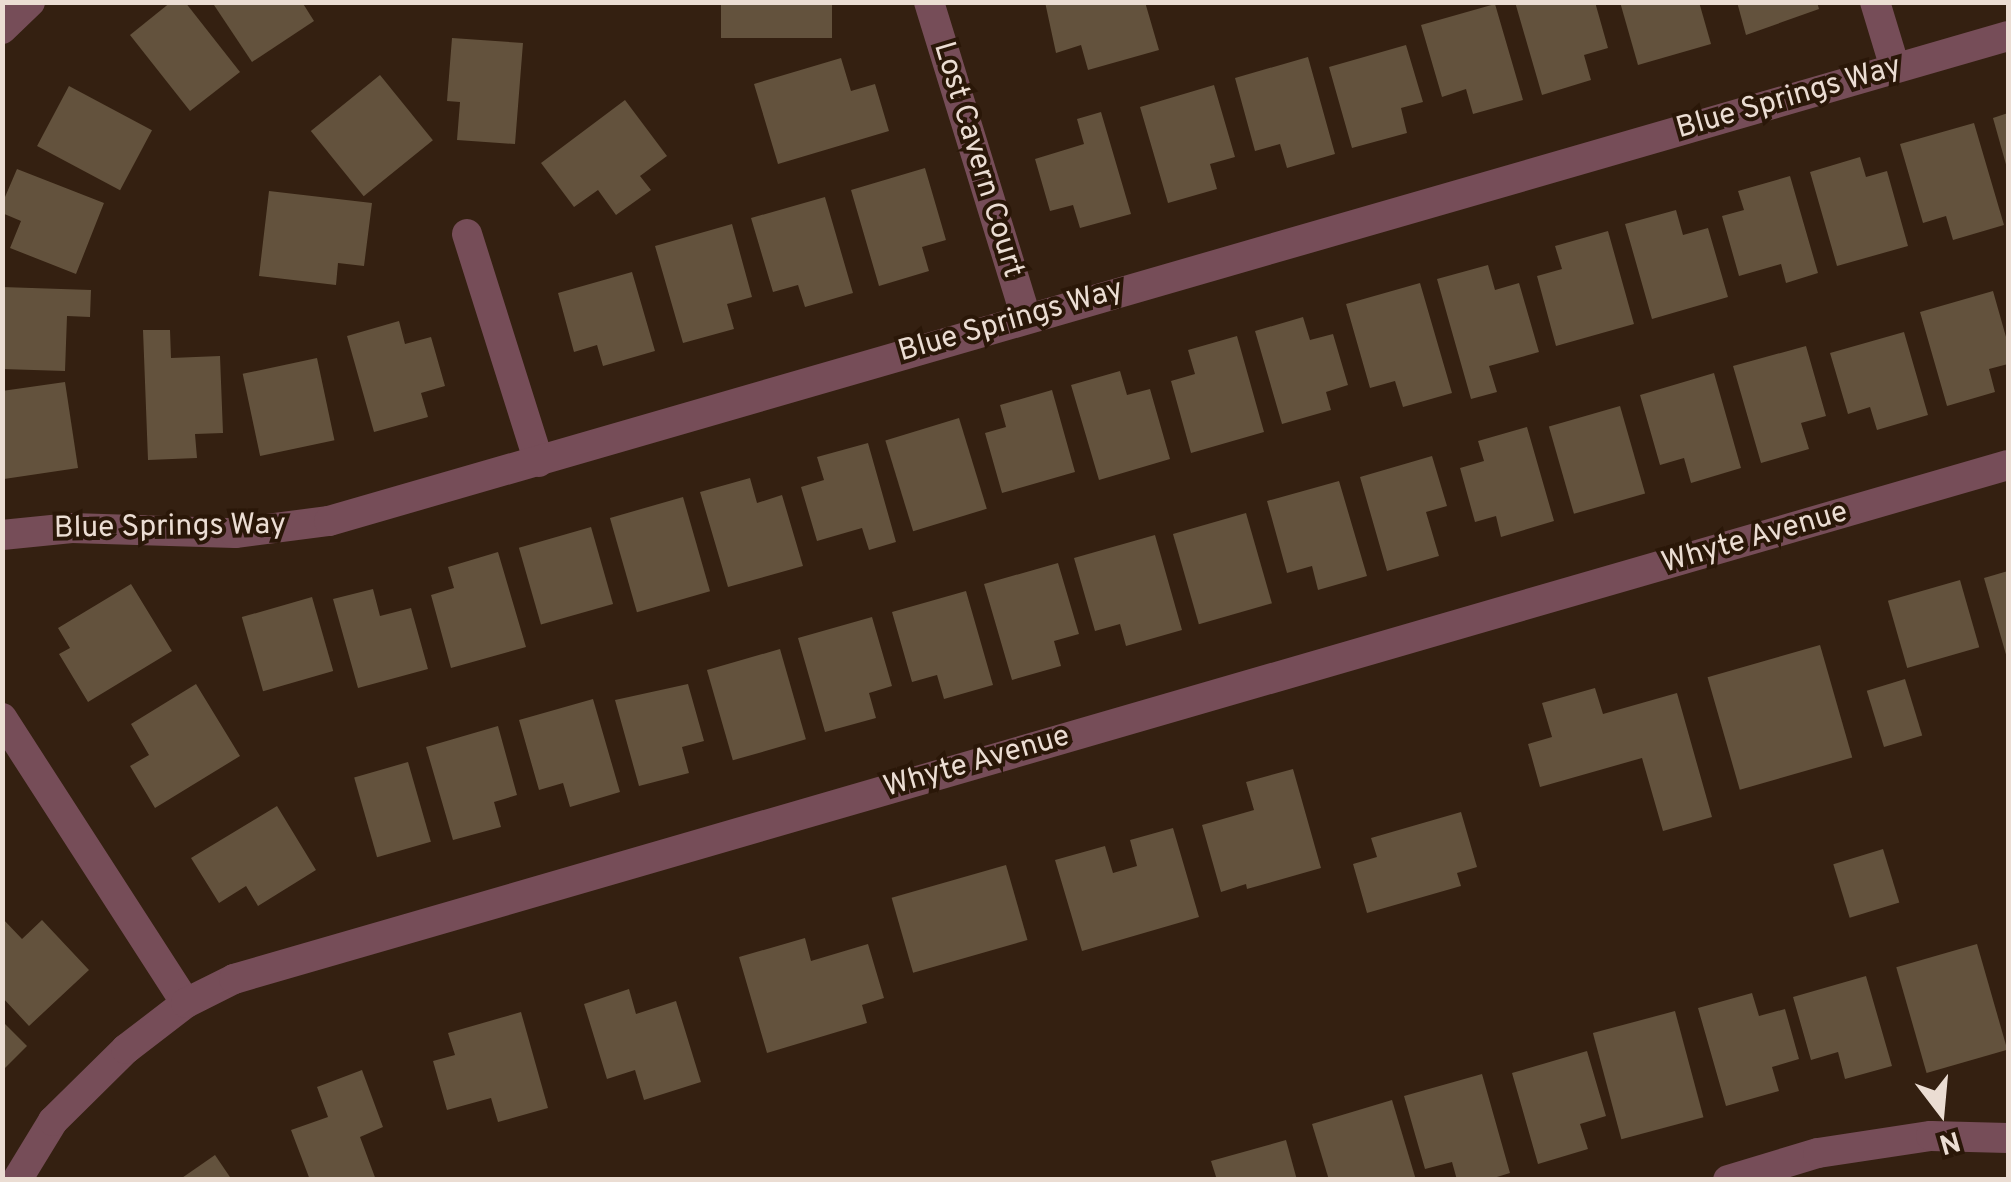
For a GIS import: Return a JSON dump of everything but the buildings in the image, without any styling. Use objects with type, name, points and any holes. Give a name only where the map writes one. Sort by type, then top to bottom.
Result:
[{"type":"street","points":[[2,29],[30,2]]},
{"type":"street","name":"Lost Cavern Court","points":[[928,2],[1026,318]]},
{"type":"street","points":[[1875,2],[1895,68]]},
{"type":"street","name":"Blue Springs Way","points":[[2,535],[72,528],[175,533],[287,528],[329,521],[2008,36]]},
{"type":"street","points":[[467,234],[539,462]]},
{"type":"street","name":"Whyte Avenue","points":[[17,1180],[54,1121],[126,1049],[186,1003],[234,979],[291,959],[2008,465]]},
{"type":"street","points":[[2,718],[186,1003]]},
{"type":"street","points":[[1728,1180],[1818,1152],[1931,1136],[2008,1138]]}]
